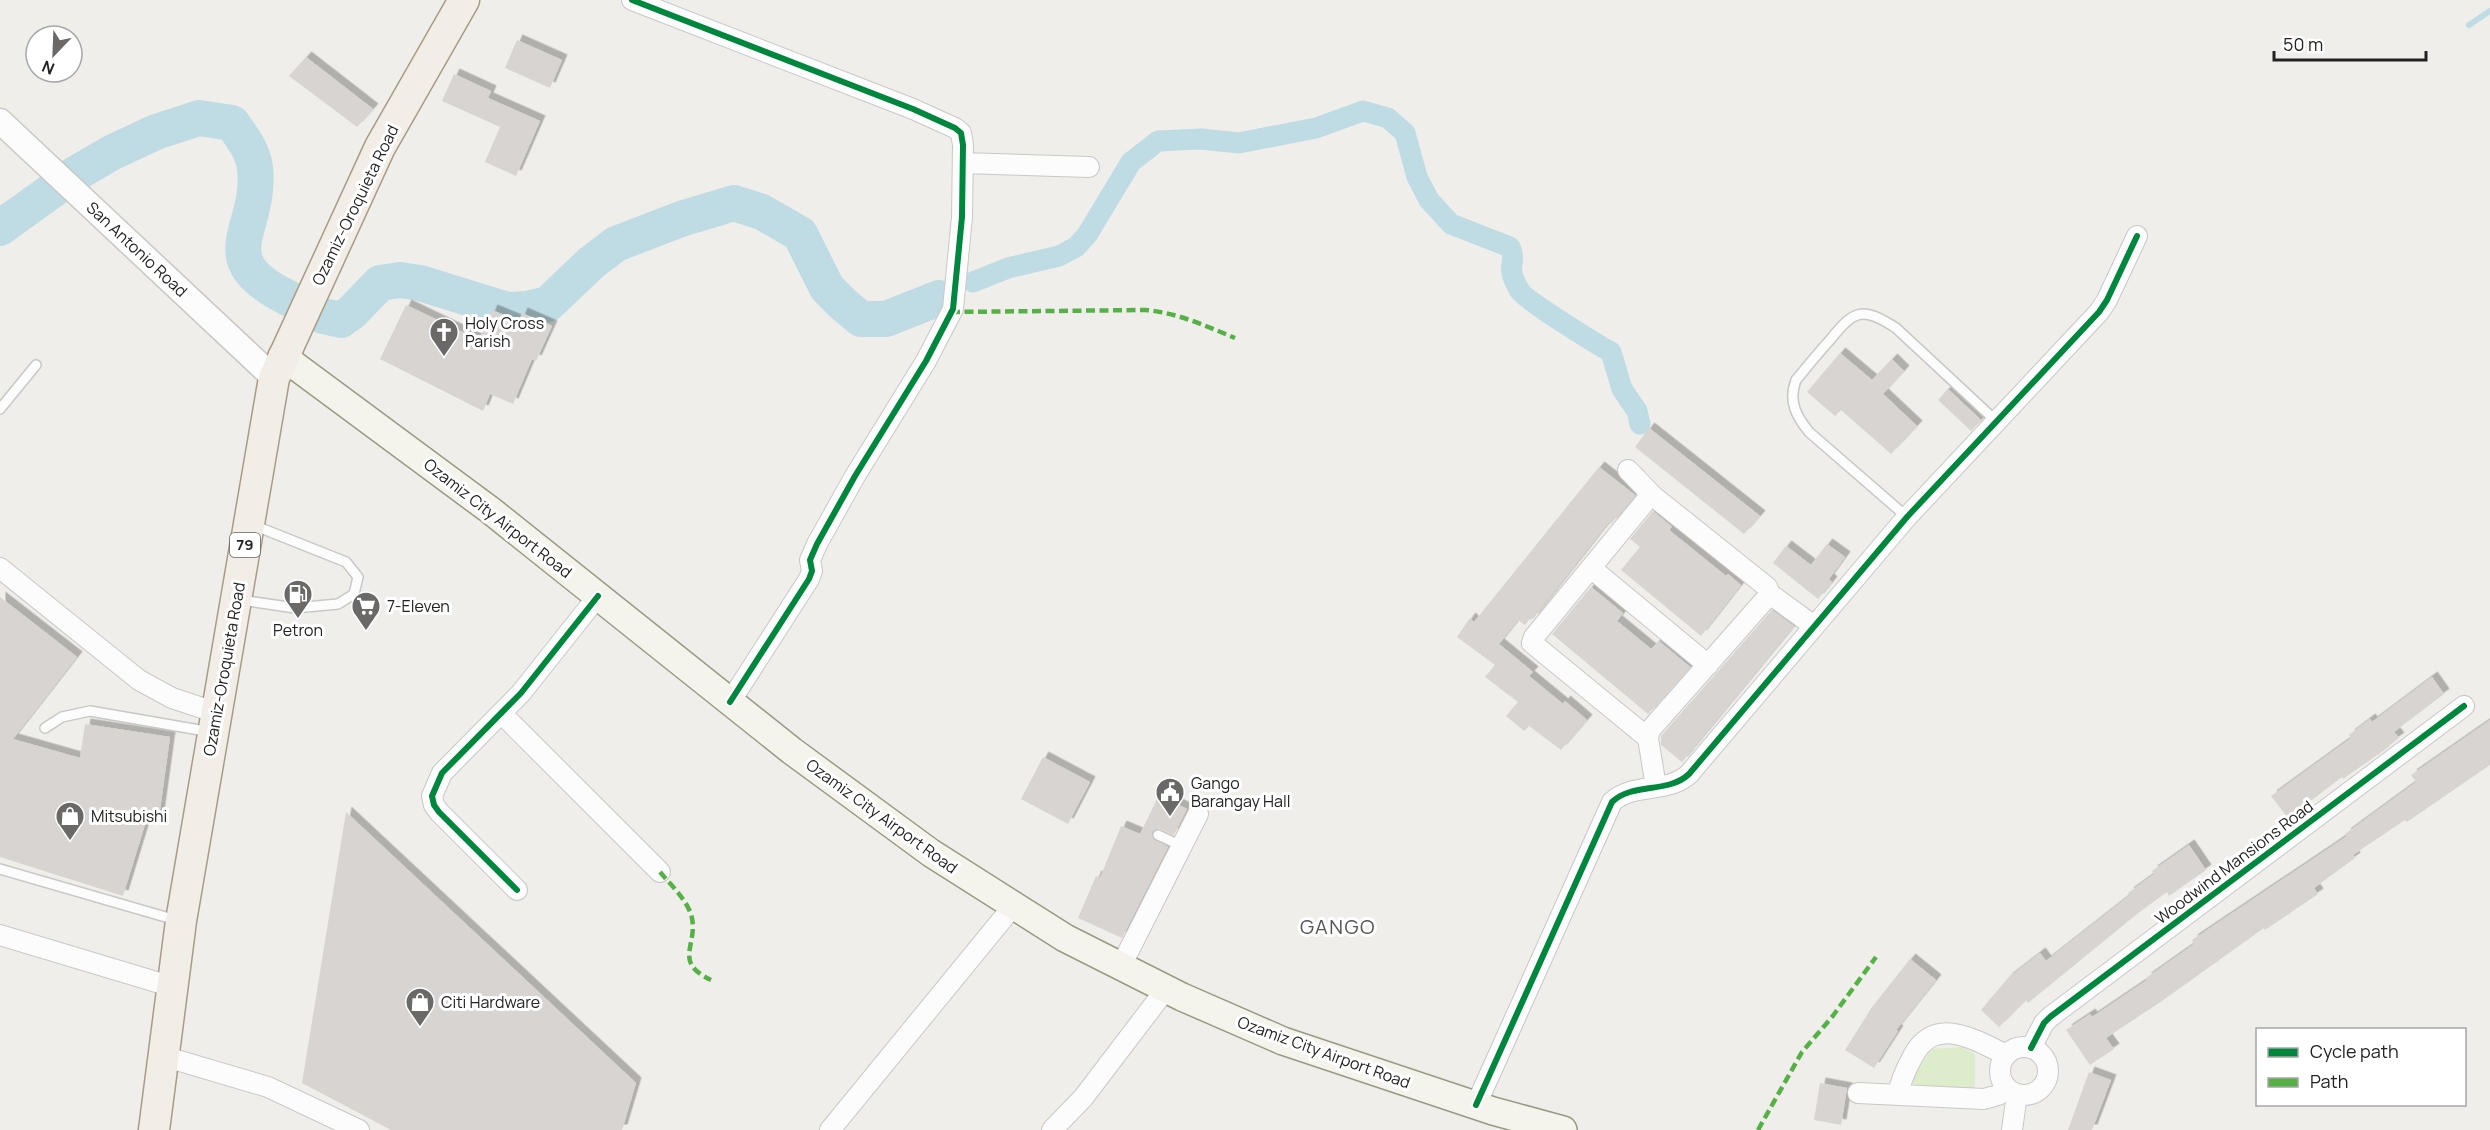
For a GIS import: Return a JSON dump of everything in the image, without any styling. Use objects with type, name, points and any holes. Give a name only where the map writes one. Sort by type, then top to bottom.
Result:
[{"type":"main road","name":"Ozamiz-Oroquieta Road","points":[[154,1130],[181,921],[278,367],[380,147],[464,0]]},
{"type":"main road","name":"Ozamiz City Airport Road","points":[[278,367],[490,510],[792,751],[931,853],[1065,938],[1166,989],[1284,1041],[1476,1105],[1563,1130]]},
{"type":"street","points":[[632,0],[913,109],[955,128],[961,134],[962,217],[953,309],[926,361],[855,476],[817,544],[810,560],[812,570],[809,579],[730,702]]},
{"type":"street","name":"San Antonio Road","points":[[0,121],[278,367]]},
{"type":"street","points":[[963,163],[1089,167]]},
{"type":"street","points":[[1476,1105],[1612,802],[1618,797],[1656,787],[1674,785],[1689,774],[1907,517],[2099,312],[2137,236]]},
{"type":"street","points":[[1628,470],[1653,496],[1767,587],[1770,594],[1815,626]]},
{"type":"street","points":[[1648,738],[1532,643],[1534,637],[1649,497],[1653,496]]},
{"type":"street","points":[[0,568],[139,680],[215,723]]},
{"type":"street","points":[[1591,568],[1708,665]]},
{"type":"street","points":[[1656,787],[1648,738],[1650,730],[1770,594]]},
{"type":"street","points":[[517,890],[439,812],[432,800],[434,789],[449,764],[502,714],[598,597]]},
{"type":"street","name":"Woodwind Mansions Road","points":[[2031,1048],[2044,1023],[2050,1017],[2464,706]]},
{"type":"street","points":[[502,714],[660,872]]},
{"type":"street","points":[[1121,966],[1198,814]]},
{"type":"street","points":[[830,1130],[1014,906]]},
{"type":"street","points":[[0,935],[172,987]]},
{"type":"street","points":[[1052,1130],[1083,1098],[1166,989]]},
{"type":"street","points":[[1898,1095],[1903,1075],[1917,1048],[1934,1035],[1949,1033],[1964,1036],[2006,1055]]},
{"type":"street","points":[[1858,1094],[1984,1099],[2012,1091],[2024,1095],[2037,1092],[2046,1081],[2048,1068],[2042,1055],[2031,1048],[2017,1048],[2006,1055],[2000,1072],[2012,1091],[2012,1130]]},
{"type":"street","points":[[163,1056],[268,1087],[359,1130]]},
{"type":"lane","points":[[1907,517],[1809,432],[1798,419],[1792,403],[1792,389],[1796,380],[1847,318],[1864,314],[1879,317],[1896,328],[1996,422]]},
{"type":"lane","points":[[0,409],[36,365]]},
{"type":"lane","points":[[236,600],[295,608],[338,604],[354,594],[358,577],[346,562],[249,524]]},
{"type":"lane","points":[[45,728],[62,717],[90,711],[215,723]]},
{"type":"lane","points":[[1158,835],[1182,846]]},
{"type":"lane","points":[[0,869],[181,921]]},
{"type":"green space","points":[[1963,1047],[1975,1054],[1973,1090],[1915,1086],[1914,1077],[1931,1049]]},
{"type":"building","points":[[517,40],[562,60],[550,88],[505,68]]},
{"type":"building","points":[[306,57],[373,109],[357,127],[289,76]]},
{"type":"building","points":[[454,74],[491,91],[488,98],[540,121],[516,176],[485,162],[500,127],[442,101]]},
{"type":"building","name":"Holy Cross Parish","points":[[406,305],[479,340],[492,310],[519,321],[522,313],[552,326],[536,361],[532,359],[513,404],[490,394],[483,411],[380,359]]},
{"type":"building","points":[[1840,353],[1872,380],[1892,359],[1904,371],[1883,394],[1917,426],[1891,454],[1841,410],[1835,416],[1807,392]]},
{"type":"building","points":[[1948,389],[1981,420],[1971,431],[1938,400]]},
{"type":"building","points":[[1649,428],[1760,516],[1744,534],[1635,447]]},
{"type":"building","points":[[1599,467],[1635,495],[1611,524],[1609,522],[1533,619],[1531,617],[1525,625],[1518,620],[1499,644],[1533,672],[1529,676],[1563,704],[1565,701],[1587,720],[1561,750],[1529,726],[1524,731],[1506,716],[1518,702],[1485,677],[1495,665],[1457,637],[1470,618],[1474,622]]},
{"type":"building","points":[[1653,511],[1672,527],[1669,530],[1726,576],[1728,574],[1741,585],[1701,636],[1621,570],[1640,547],[1630,539]]},
{"type":"building","points":[[1827,544],[1845,557],[1829,579],[1832,582],[1818,599],[1773,563],[1786,546],[1811,565]]},
{"type":"building","points":[[1591,587],[1623,613],[1617,621],[1651,649],[1659,641],[1690,667],[1648,714],[1552,634]]},
{"type":"building","points":[[0,597],[77,657],[13,739],[80,758],[85,724],[170,737],[158,824],[146,821],[123,896],[0,857]]},
{"type":"building","points":[[1772,610],[1794,626],[1682,762],[1661,745],[1661,736]]},
{"type":"building","points":[[2432,677],[2444,694],[2394,732],[2399,738],[2390,746],[2343,779],[2342,777],[2288,818],[2271,796],[2351,738],[2349,735],[2370,719],[2372,722]]},
{"type":"building","points":[[2490,720],[2490,765],[2407,822],[2405,820],[2353,855],[2355,858],[2314,888],[2318,894],[2265,930],[2264,928],[2106,1038],[2114,1049],[2090,1065],[2066,1030],[2090,1014],[2092,1017],[2147,980],[2146,978],[2194,944],[2192,940],[2347,836],[2345,834],[2416,782],[2411,775]]},
{"type":"building","points":[[1043,757],[1090,782],[1068,824],[1021,799]]},
{"type":"building","points":[[1159,795],[1187,809],[1174,835],[1158,828],[1152,832],[1153,839],[1168,847],[1122,938],[1078,918],[1096,876],[1100,878],[1121,826],[1140,834]]},
{"type":"building","points":[[346,812],[636,1083],[622,1130],[391,1130],[302,1083]]},
{"type":"building","points":[[2189,845],[2206,870],[2169,896],[2167,892],[2137,914],[2028,1003],[2026,1000],[1999,1027],[1981,1010],[2008,978],[2040,953],[2046,961],[2130,895],[2128,893],[2154,874],[2152,871]]},
{"type":"building","points":[[1910,959],[1936,980],[1896,1030],[1898,1031],[1874,1068],[1845,1050],[1872,1007]]},
{"type":"building","points":[[2089,1072],[2111,1080],[2092,1130],[2068,1130]]},
{"type":"building","points":[[1820,1083],[1847,1088],[1841,1125],[1814,1120]]},
{"type":"waterway","points":[[2469,25],[2490,11]]},
{"type":"waterway","points":[[973,282],[1008,268],[1059,256],[1076,247],[1087,235],[1131,162],[1158,141],[1201,139],[1239,143],[1316,128],[1363,111],[1388,118],[1405,133],[1417,177],[1429,200],[1451,224],[1510,247],[1513,255],[1512,269],[1515,282],[1525,296],[1611,352],[1622,389],[1637,411],[1640,424]]},
{"type":"waterway","points":[[75,174],[113,152],[156,132],[199,118],[232,123],[249,150],[255,168],[255,190],[244,242],[244,256],[250,270],[264,284],[288,298]]},
{"type":"waterway","points":[[0,228],[57,187]]},
{"type":"waterway","points":[[323,316],[341,320],[380,283],[400,280],[420,283],[507,310],[548,304],[591,263],[616,244],[681,219],[734,203],[762,212],[800,234],[827,288],[861,319],[886,319],[939,298]]},
{"type":"marked path","points":[[951,312],[1146,310],[1181,317],[1235,338]]},
{"type":"marked path","points":[[660,872],[681,897],[691,914],[693,925],[689,959],[692,966],[711,980]]},
{"type":"marked path","points":[[1758,1130],[1802,1052],[1832,1017],[1876,957]]},
{"type":"cycle path","points":[[632,0],[913,109],[955,128],[961,133],[963,145],[962,217],[953,309],[926,361],[855,476],[817,544],[810,560],[812,571],[809,579],[730,702]]},
{"type":"cycle path","points":[[1476,1105],[1612,802],[1630,792],[1671,784],[1689,774],[1907,517],[2099,312],[2137,236]]},
{"type":"cycle path","points":[[517,890],[439,812],[432,796],[442,773],[521,693],[598,596]]},
{"type":"cycle path","points":[[2031,1048],[2044,1023],[2050,1017],[2464,706]]},
{"type":"place","name":"Holy Cross Parish","points":[[444,358]]},
{"type":"place","name":"Petron","points":[[298,620]]},
{"type":"place","name":"7-Eleven","points":[[366,632]]},
{"type":"place","name":"Gango Barangay Hall","points":[[1170,818]]},
{"type":"place","name":"Mitsubishi","points":[[70,842]]},
{"type":"place","name":"Citi Hardware","points":[[420,1028]]},
{"type":"district","name":"GANGO","points":[[1338,927]]}]
